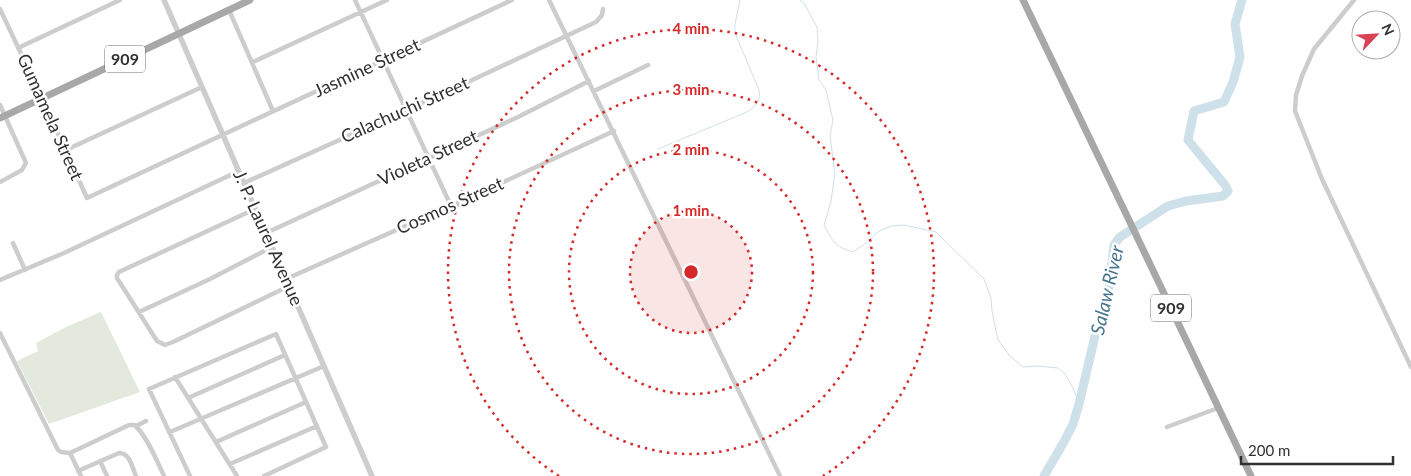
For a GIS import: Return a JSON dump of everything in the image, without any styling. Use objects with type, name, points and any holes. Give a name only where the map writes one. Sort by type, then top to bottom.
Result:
[{"type":"main road","name":"909","points":[[3,117],[250,0]]},
{"type":"main road","name":"909","points":[[1023,0],[1250,476]]},
{"type":"street","points":[[18,48],[120,0]]},
{"type":"street","name":"J. P. Laurel Avenue","points":[[164,0],[372,476]]},
{"type":"street","points":[[355,0],[451,206]]},
{"type":"street","points":[[253,62],[387,0]]},
{"type":"street","name":"Jasmine Street","points":[[87,198],[512,0]]},
{"type":"street","points":[[550,0],[780,476]]},
{"type":"street","points":[[1354,0],[1314,49],[1296,95],[1295,111],[1322,180],[1411,367]]},
{"type":"street","name":"Gumamela Street","points":[[0,9],[87,198]]},
{"type":"street","name":"Calachuchi Street","points":[[244,183],[596,22],[602,15],[603,9]]},
{"type":"street","points":[[229,10],[274,111]]},
{"type":"street","points":[[594,91],[648,65]]},
{"type":"street","name":"Violeta Street","points":[[266,233],[518,117],[589,81]]},
{"type":"street","points":[[66,150],[202,87]]},
{"type":"street","points":[[0,105],[3,117],[26,164],[22,170],[0,182]]},
{"type":"street","name":"Cosmos Street","points":[[286,280],[614,131]]},
{"type":"street","points":[[0,280],[64,253],[238,170]]},
{"type":"street","points":[[255,209],[118,274],[117,278],[157,341],[165,345],[289,286]]},
{"type":"street","points":[[13,243],[25,270]]},
{"type":"street","points":[[139,312],[210,279],[272,246]]},
{"type":"street","points":[[0,333],[1,339],[55,445],[61,452],[70,453],[129,426],[136,426],[146,421]]},
{"type":"street","points":[[190,476],[149,389],[276,334],[326,447],[264,476]]},
{"type":"street","points":[[188,398],[285,355]]},
{"type":"street","points":[[170,432],[324,366]]},
{"type":"street","points":[[174,377],[237,476]]},
{"type":"street","points":[[216,442],[306,402]]},
{"type":"street","points":[[1167,427],[1218,408]]},
{"type":"street","points":[[136,426],[164,476]]},
{"type":"street","points":[[230,464],[317,426]]},
{"type":"street","points":[[70,453],[81,476]]},
{"type":"street","points":[[78,471],[119,453],[125,453],[136,476]]},
{"type":"street","points":[[100,461],[107,476]]},
{"type":"shaded area","points":[[101,312],[140,392],[49,424],[17,361],[38,351],[36,343],[66,327]]},
{"type":"waterway","points":[[658,149],[747,112],[757,102],[759,90],[735,33],[740,0]]},
{"type":"waterway","points":[[800,0],[804,3],[817,27],[816,57],[819,80],[826,90],[833,120],[830,136],[835,174],[831,201],[824,225],[832,239],[842,248],[853,252],[878,232],[891,226],[904,225],[936,232],[984,279],[991,298],[998,340],[1010,356],[1023,367],[1058,368],[1065,374],[1079,404]]},
{"type":"waterway","name":"Salaw River","points":[[1044,476],[1073,424],[1109,287],[1114,245],[1120,237],[1168,206],[1186,201],[1223,196],[1228,191],[1188,140],[1194,111],[1224,102],[1233,82],[1240,57],[1235,24],[1242,0]]}]
